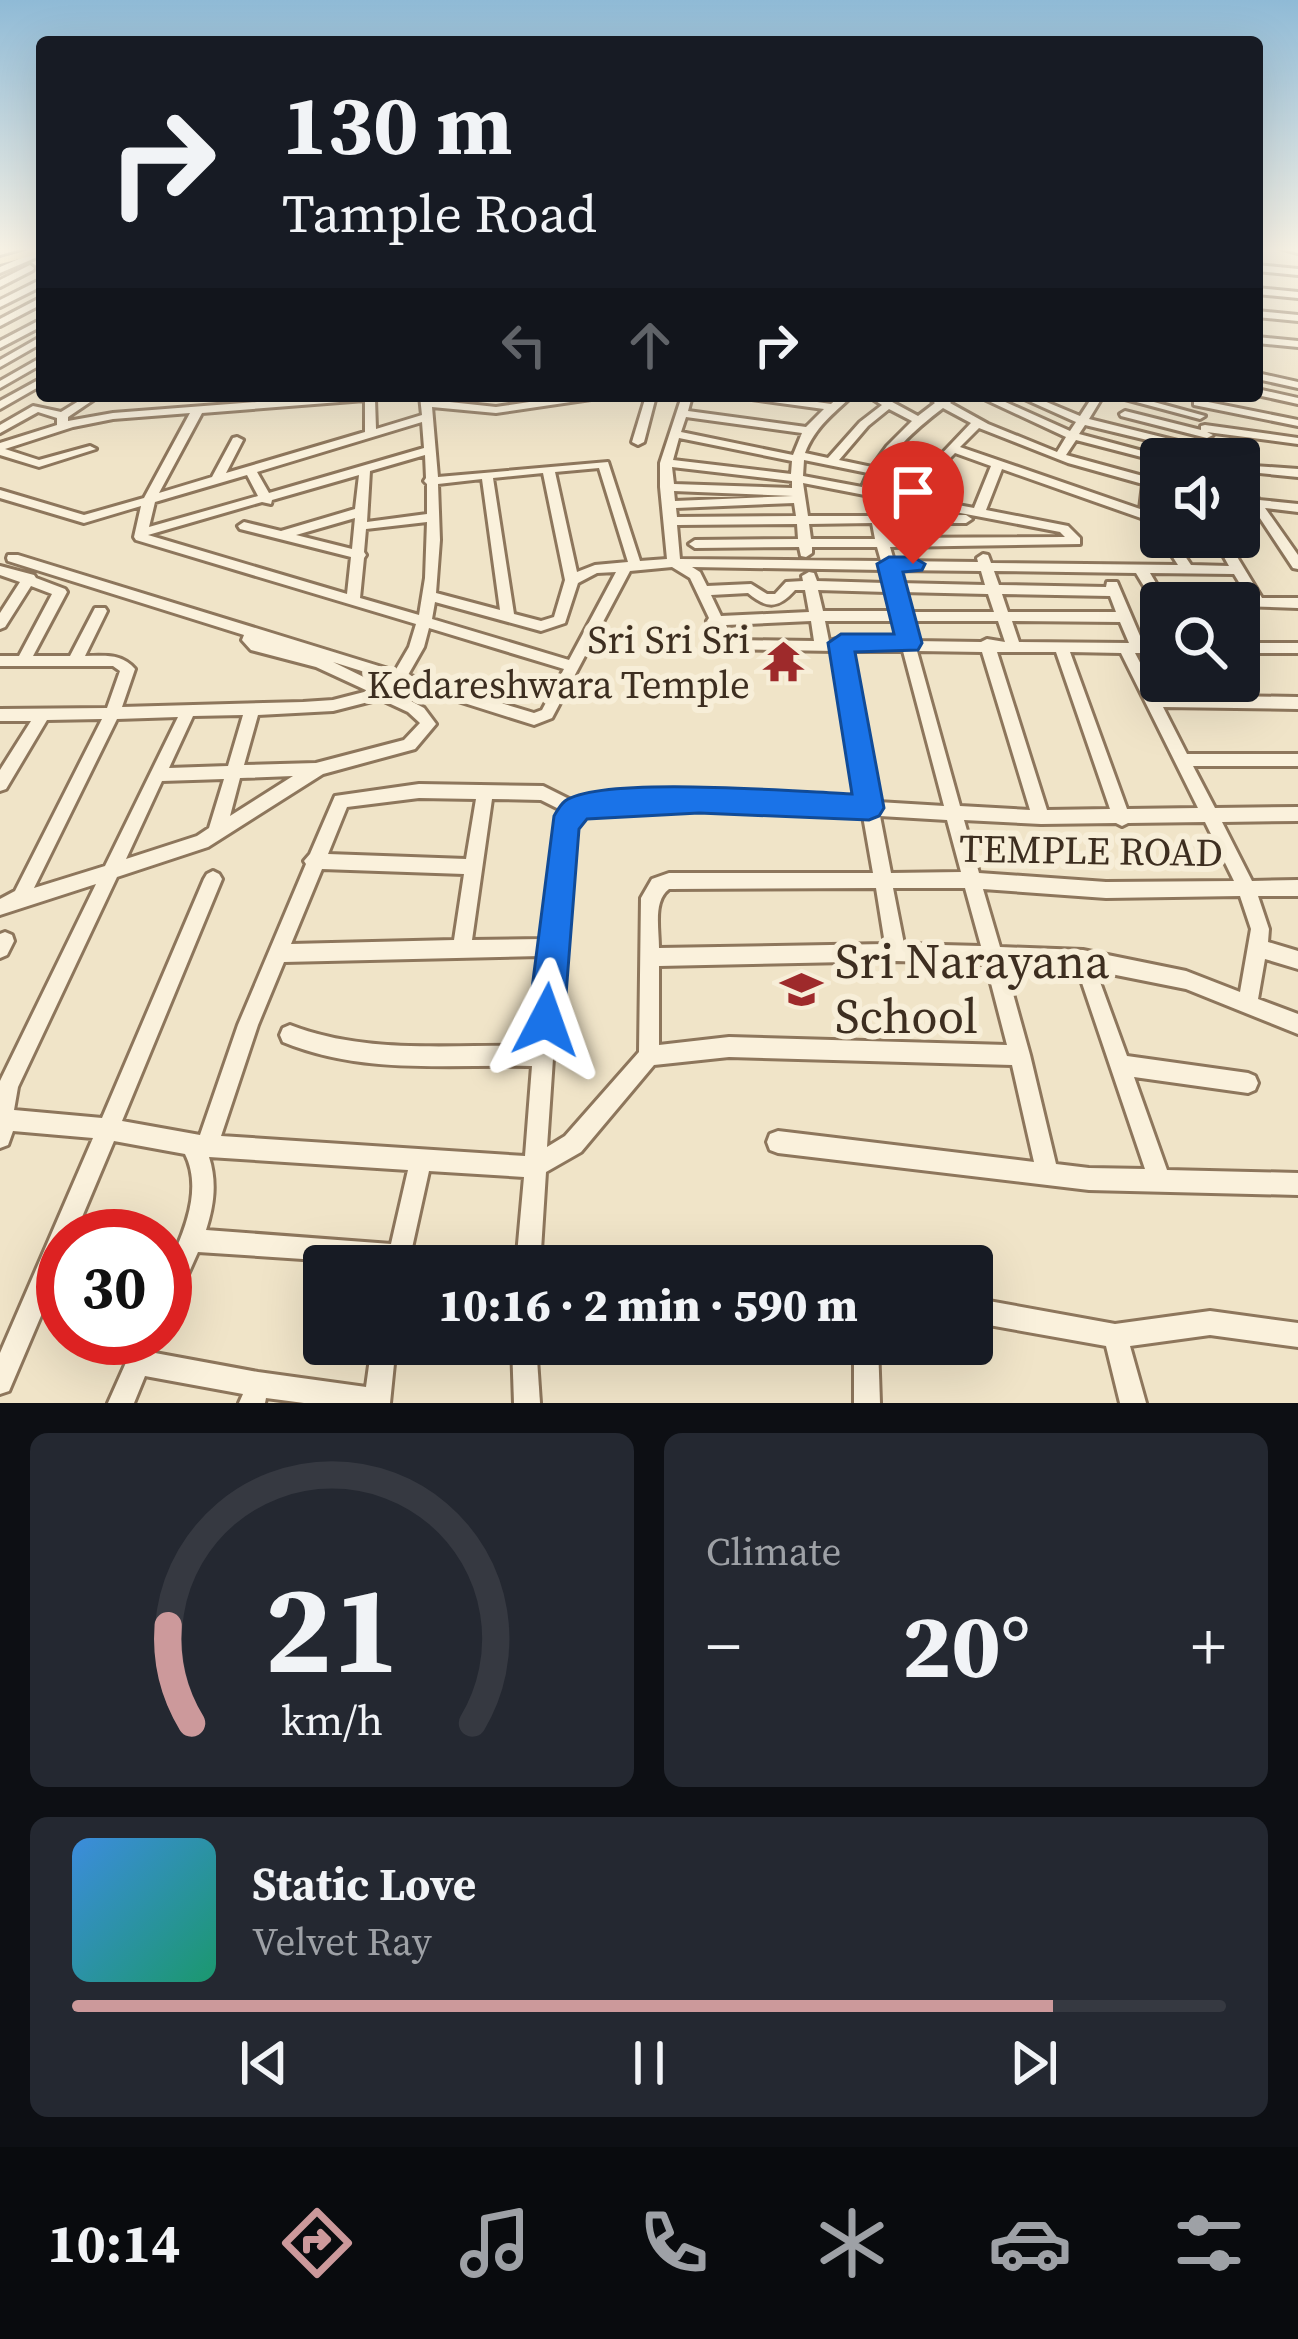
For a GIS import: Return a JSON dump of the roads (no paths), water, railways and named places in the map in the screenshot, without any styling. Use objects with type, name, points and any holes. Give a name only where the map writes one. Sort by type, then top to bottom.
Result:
[{"type":"street","points":[[1263,315],[1298,318]]},
{"type":"street","points":[[0,345],[36,325]]},
{"type":"street","points":[[1263,341],[1298,344]]},
{"type":"street","points":[[2,361],[36,342]]},
{"type":"street","points":[[2,361],[36,365]]},
{"type":"street","points":[[0,385],[36,366]]},
{"type":"street","points":[[1263,372],[1298,372]]},
{"type":"street","points":[[1263,374],[1298,385]]},
{"type":"street","points":[[1,404],[36,384]]},
{"type":"street","points":[[1263,393],[1298,401]]},
{"type":"street","points":[[0,449],[63,421],[87,402]]},
{"type":"street","points":[[113,416],[121,402]]},
{"type":"street","points":[[199,411],[266,402]]},
{"type":"street","points":[[0,430],[37,408],[63,421],[303,402]]},
{"type":"street","points":[[370,433],[372,402]]},
{"type":"street","points":[[0,494],[84,519],[370,433],[426,405],[496,410],[550,402]]},
{"type":"street","points":[[638,442],[649,402]]},
{"type":"street","points":[[674,563],[666,464],[685,402]]},
{"type":"street","points":[[795,402],[831,407]]},
{"type":"street","points":[[838,402],[809,430],[798,457],[796,490],[815,616],[831,643],[896,952]]},
{"type":"street","points":[[883,402],[916,419]]},
{"type":"street","points":[[937,402],[916,419],[874,471],[871,492],[1047,1173]]},
{"type":"street","points":[[948,402],[978,422],[1060,456],[1140,480]]},
{"type":"street","points":[[996,402],[1073,436],[1140,454]]},
{"type":"street","points":[[1004,406],[1010,402]]},
{"type":"street","points":[[1035,402],[1084,421],[1152,438]]},
{"type":"street","points":[[1060,456],[1094,402]]},
{"type":"street","points":[[1119,429],[1125,402]]},
{"type":"street","points":[[1146,402],[1298,442]]},
{"type":"street","points":[[0,712],[346,704],[381,693],[400,676],[427,625],[432,597],[426,405]]},
{"type":"street","points":[[831,462],[888,405]]},
{"type":"street","points":[[199,411],[149,500],[142,533],[146,542],[573,666]]},
{"type":"street","points":[[682,413],[809,430]]},
{"type":"street","points":[[1125,414],[1298,423]]},
{"type":"street","points":[[919,502],[951,448],[978,422]]},
{"type":"street","points":[[674,434],[874,471]]},
{"type":"street","points":[[217,479],[237,440]]},
{"type":"street","points":[[692,486],[705,440]]},
{"type":"street","points":[[728,473],[735,446]]},
{"type":"street","points":[[0,449],[39,464],[90,448]]},
{"type":"street","points":[[951,448],[1140,514]]},
{"type":"street","points":[[142,533],[428,451]]},
{"type":"street","points":[[754,474],[760,452]]},
{"type":"street","points":[[13,558],[541,719],[630,566],[607,467],[598,463],[430,482]]},
{"type":"street","points":[[666,464],[754,474],[796,490]]},
{"type":"street","points":[[997,466],[972,516],[976,541],[1013,646]]},
{"type":"street","points":[[432,597],[551,625],[563,614],[572,580],[548,469]]},
{"type":"street","points":[[250,470],[266,501]]},
{"type":"street","points":[[1260,470],[1298,473]]},
{"type":"street","points":[[352,602],[365,472]]},
{"type":"street","points":[[487,476],[508,617]]},
{"type":"street","points":[[666,487],[871,492],[972,516],[1064,530],[1076,541],[694,544]]},
{"type":"street","points":[[670,513],[796,490]]},
{"type":"street","points":[[1260,504],[1298,508]]},
{"type":"street","points":[[1260,507],[1298,565]]},
{"type":"street","points":[[670,513],[877,519],[972,516]]},
{"type":"street","points":[[283,535],[363,519],[430,518]]},
{"type":"street","points":[[244,526],[360,555]]},
{"type":"street","points":[[1180,558],[1187,569]]},
{"type":"street","points":[[1232,558],[1246,582]]},
{"type":"street","points":[[572,580],[595,569],[674,563],[1240,571]]},
{"type":"street","points":[[674,563],[694,575],[723,641],[736,648],[831,643],[1140,648]]},
{"type":"street","points":[[1104,568],[1126,617],[1140,669]]},
{"type":"street","points":[[1140,568],[1148,582]]},
{"type":"street","points":[[0,570],[56,588],[60,597],[23,661]]},
{"type":"street","points":[[0,624],[29,578]]},
{"type":"street","points":[[701,590],[751,588],[764,599],[779,599],[788,586],[1115,592]]},
{"type":"street","points":[[1260,603],[1298,603]]},
{"type":"street","points":[[75,661],[100,610]]},
{"type":"street","points":[[715,621],[815,616],[1126,617]]},
{"type":"street","points":[[157,775],[318,769],[372,757],[420,737],[428,724],[422,712],[337,666],[256,646],[249,640],[253,631]]},
{"type":"street","points":[[987,644],[1041,817]]},
{"type":"street","points":[[1061,646],[1122,819]]},
{"type":"street","points":[[1260,648],[1298,648]]},
{"type":"street","points":[[0,661],[125,663],[128,669],[112,712],[20,899]]},
{"type":"street","points":[[1152,702],[1246,887],[1261,929],[1246,1003]]},
{"type":"street","points":[[1201,702],[1298,704]]},
{"type":"street","points":[[216,835],[252,708]]},
{"type":"street","points":[[180,711],[157,775],[13,1075],[2,1110],[2,1129],[107,1129],[200,1145],[533,1167],[573,1144],[649,1056],[652,957],[896,952],[1084,959],[1186,980],[1298,1024]]},
{"type":"street","points":[[0,712],[112,712]]},
{"type":"street","points":[[0,784],[42,715]]},
{"type":"street","points":[[1180,760],[1298,760]]},
{"type":"street","points":[[0,903],[174,852],[216,835],[318,769]]},
{"type":"street","points":[[192,1236],[207,1169],[200,1145],[333,812],[349,797],[484,792],[544,793],[576,810]]},
{"type":"street","points":[[462,948],[484,792]]},
{"type":"street","points":[[528,1245],[564,825],[576,810],[596,804],[699,801],[1122,819],[1298,814]]},
{"type":"street","points":[[313,861],[470,867]]},
{"type":"street","points":[[74,1209],[213,879]]},
{"type":"street","name":"TEMPLE ROAD","points":[[652,957],[650,898],[658,885],[669,881],[972,880],[1106,890],[1298,888]]},
{"type":"street","points":[[276,952],[551,946]]},
{"type":"street","points":[[1258,948],[1298,960]]},
{"type":"street","points":[[1084,959],[1160,1181]]},
{"type":"street","points":[[290,1035],[318,1047],[368,1053],[542,1056]]},
{"type":"street","points":[[649,1056],[730,1047],[1019,1055]]},
{"type":"street","points":[[1120,1065],[1248,1083]]},
{"type":"street","points":[[778,1142],[1047,1173],[1298,1184]]},
{"type":"street","points":[[402,1245],[421,1160]]},
{"type":"street","points":[[192,1240],[303,1251]]},
{"type":"street","points":[[0,1382],[36,1299]]},
{"type":"street","points":[[993,1314],[1115,1336],[1210,1324],[1298,1335]]},
{"type":"street","points":[[1115,1336],[1133,1403]]},
{"type":"street","points":[[121,1403],[137,1365]]},
{"type":"street","points":[[146,1365],[255,1394],[377,1402],[381,1365]]},
{"type":"street","points":[[525,1365],[527,1403]]},
{"type":"street","points":[[867,1365],[868,1403]]},
{"type":"place","name":"Sri Sri Sri Kedareshwara Temple","points":[[784,661]]},
{"type":"place","name":"Sri Narayana School","points":[[801,989]]}]
